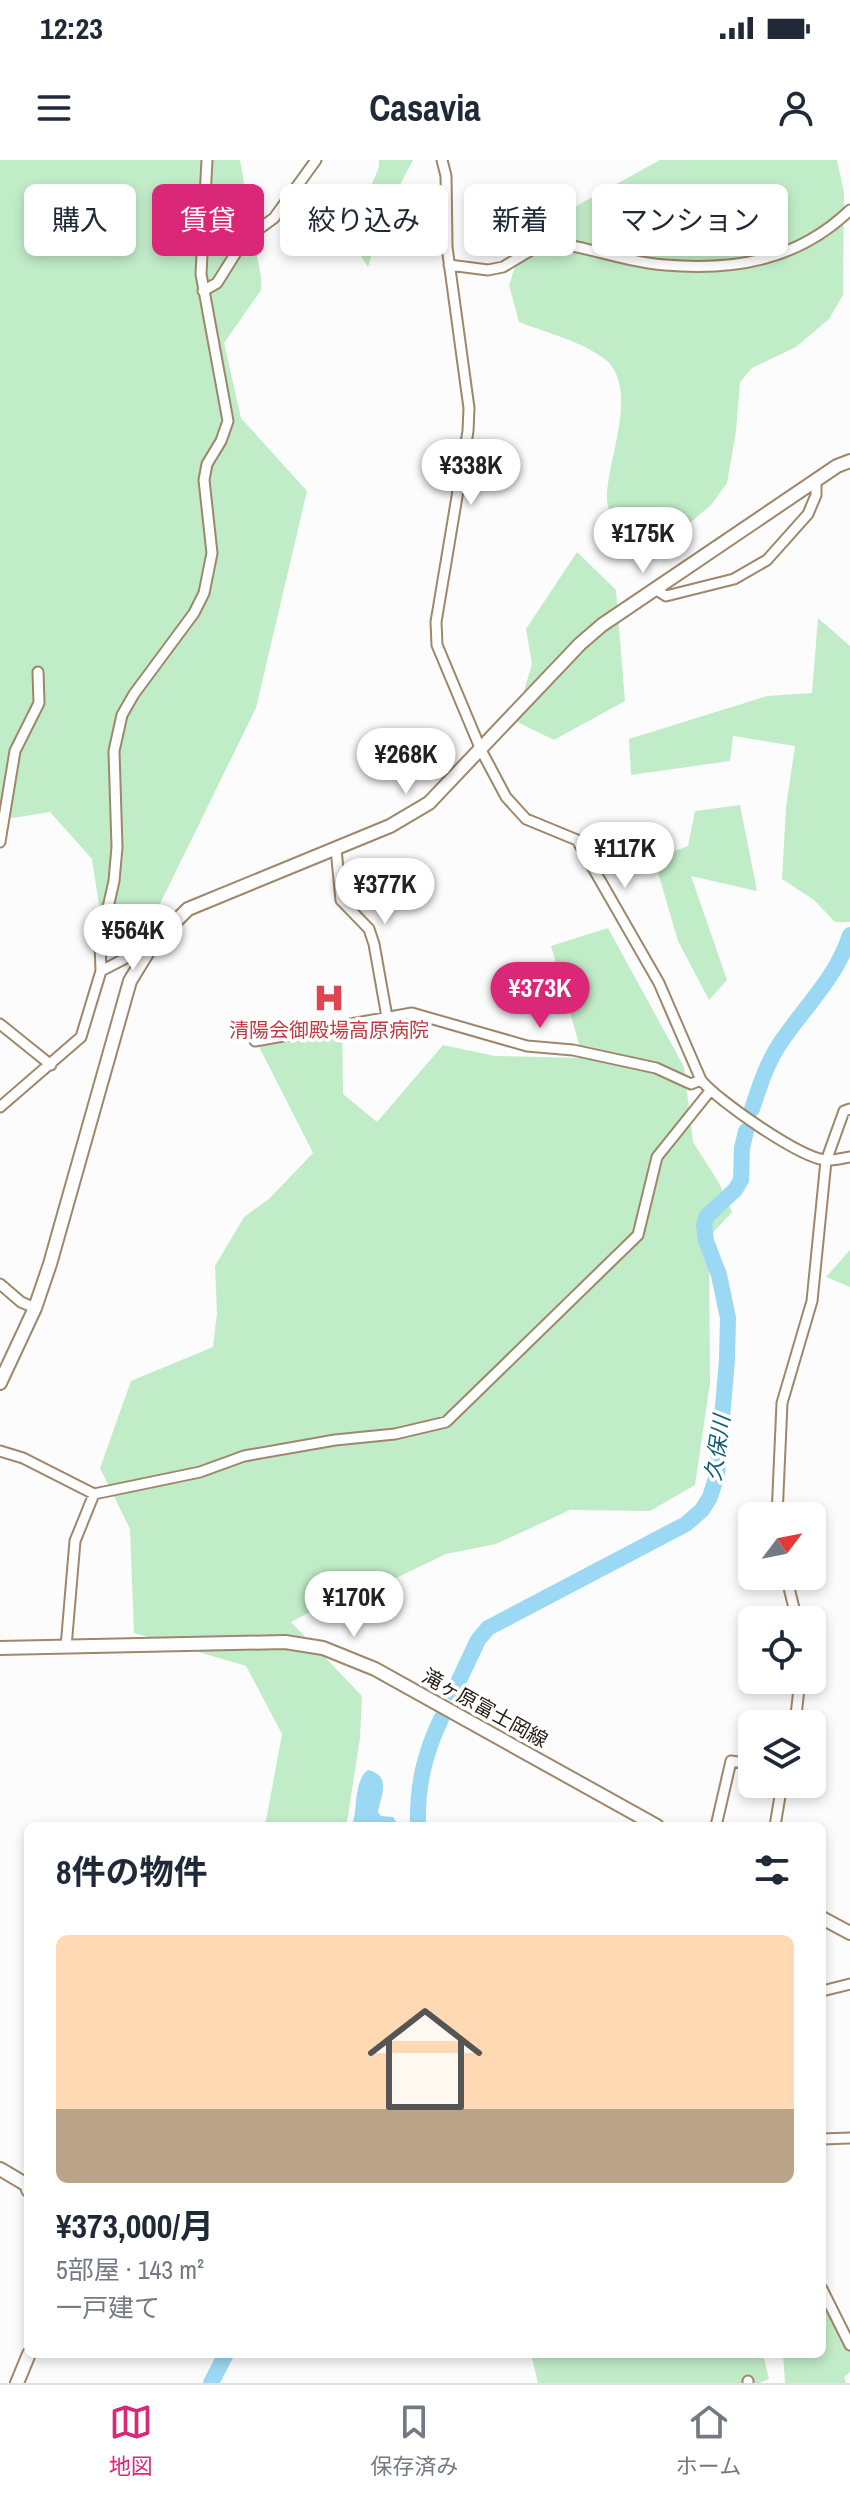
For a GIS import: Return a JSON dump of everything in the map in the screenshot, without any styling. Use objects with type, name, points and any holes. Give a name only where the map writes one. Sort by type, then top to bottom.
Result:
[{"type":"street","points":[[0,1107],[81,1037],[101,971],[100,943],[114,881],[117,847],[114,751],[122,715],[194,613],[204,593],[209,572],[212,553],[204,480],[207,464],[221,441],[228,421],[201,274],[207,160]]},
{"type":"street","points":[[203,291],[217,283],[244,240],[274,218],[316,160]]},
{"type":"street","points":[[442,160],[446,176],[447,247],[469,408],[468,431],[436,622],[437,645],[481,750],[506,797],[526,819],[577,840],[659,983],[701,1080],[710,1091],[763,1128],[809,1155],[826,1161],[850,1157]]},
{"type":"street","points":[[449,265],[488,270],[503,267],[538,246],[556,243],[664,265],[747,263],[795,250],[821,235],[850,210]]},
{"type":"street","points":[[0,1383],[35,1308],[50,1264],[130,981],[152,945],[188,909],[390,826],[429,803],[580,644],[602,625],[837,466],[850,461]]},
{"type":"street","points":[[655,589],[666,596],[734,579],[767,560],[808,514],[816,495],[816,481]]},
{"type":"street","points":[[0,842],[15,751],[39,703],[38,672]]},
{"type":"street","points":[[336,849],[341,900],[369,929],[387,1017]]},
{"type":"street","points":[[101,971],[152,945]]},
{"type":"street","points":[[255,1041],[412,1013],[527,1046],[573,1050],[656,1068],[691,1084],[701,1080]]},
{"type":"street","points":[[0,1024],[51,1065]]},
{"type":"street","points":[[0,1451],[23,1458],[94,1494],[200,1472],[244,1456],[335,1440],[395,1434],[446,1422],[638,1235],[657,1157],[710,1091]]},
{"type":"street","points":[[778,1502],[782,1403],[812,1301],[826,1161],[836,1127],[844,1111],[850,1109]]},
{"type":"street","points":[[0,1284],[21,1302],[35,1308]]},
{"type":"street","points":[[66,1647],[75,1541],[94,1494]]},
{"type":"street","name":"滝ヶ原富士岡線","points":[[0,1648],[285,1642],[323,1648],[375,1669],[650,1822]]},
{"type":"street","points":[[717,1822],[731,1761],[738,1762]]},
{"type":"street","points":[[776,1822],[780,1798]]},
{"type":"street","points":[[826,1920],[850,1933]]},
{"type":"street","points":[[826,1990],[850,1984]]},
{"type":"street","points":[[826,2139],[850,2138]]},
{"type":"street","points":[[0,2169],[24,2184]]},
{"type":"street","points":[[826,2297],[850,2345]]},
{"type":"street","points":[[17,2383],[27,2358]]},
{"type":"green space","points":[[0,160],[240,160],[244,184],[152,184],[152,256],[257,256],[261,290],[224,343],[241,418],[307,491],[256,708],[154,916],[107,957],[92,859],[50,812],[0,820]]},
{"type":"green space","points":[[379,160],[413,160],[400,184],[372,184]]},
{"type":"green space","points":[[660,160],[837,160],[844,193],[843,295],[829,319],[796,347],[752,368],[740,382],[727,483],[712,504],[684,528],[658,535],[631,534],[614,525],[607,501],[621,403],[619,384],[612,367],[599,355],[580,345],[519,322],[509,285],[517,261],[521,256],[576,256],[576,207],[592,197],[592,256],[788,256],[788,184],[616,184]]},
{"type":"green space","points":[[361,256],[371,256],[368,267]]},
{"type":"green space","points":[[577,552],[616,590],[625,701],[554,740],[515,721],[532,664],[526,629]]},
{"type":"green space","points":[[818,618],[850,646],[850,922],[835,922],[814,900],[782,879],[786,807],[795,746],[733,736],[730,761],[631,775],[629,739],[767,696],[812,693]]},
{"type":"green space","points":[[740,805],[757,891],[691,876],[727,980],[709,1000],[678,941],[654,859],[688,846],[695,811]]},
{"type":"green space","points":[[608,928],[684,1067],[693,1142],[719,1183],[732,1212],[709,1237],[710,1383],[695,1485],[650,1511],[570,1510],[496,1544],[446,1554],[396,1578],[342,1595],[291,1622],[362,1696],[360,1738],[347,1822],[263,1822],[282,1734],[246,1666],[134,1633],[130,1529],[100,1468],[131,1381],[213,1347],[217,1313],[215,1266],[244,1217],[269,1199],[313,1153],[250,1029],[309,1032],[342,1020],[343,1094],[377,1122],[443,1045],[495,1056],[583,1058],[551,946]]},
{"type":"green space","points":[[850,1250],[850,1287],[826,1277]]},
{"type":"green space","points":[[826,2310],[832,2312],[850,2351],[850,2372],[844,2377],[846,2383],[785,2383],[783,2358],[826,2358]]},
{"type":"green space","points":[[532,2358],[764,2358],[769,2379],[759,2383],[538,2383]]},
{"type":"water","points":[[368,1770],[383,1781],[378,1812],[381,1816],[393,1817],[396,1822],[353,1822],[363,1775]]},
{"type":"waterway","name":"久保川","points":[[752,1109],[774,1053],[828,979],[850,935]]},
{"type":"waterway","name":"久保川","points":[[453,1693],[478,1640],[488,1628],[686,1524],[702,1510],[710,1497],[717,1475],[728,1318],[704,1225],[707,1216],[735,1190],[741,1180],[746,1131]]},
{"type":"waterway","name":"久保川","points":[[418,1822],[423,1771],[441,1719]]},
{"type":"waterway","name":"久保川","points":[[211,2383],[224,2358]]},
{"type":"place","name":"清陽会御殿場高原病院","points":[[329,998]]}]
